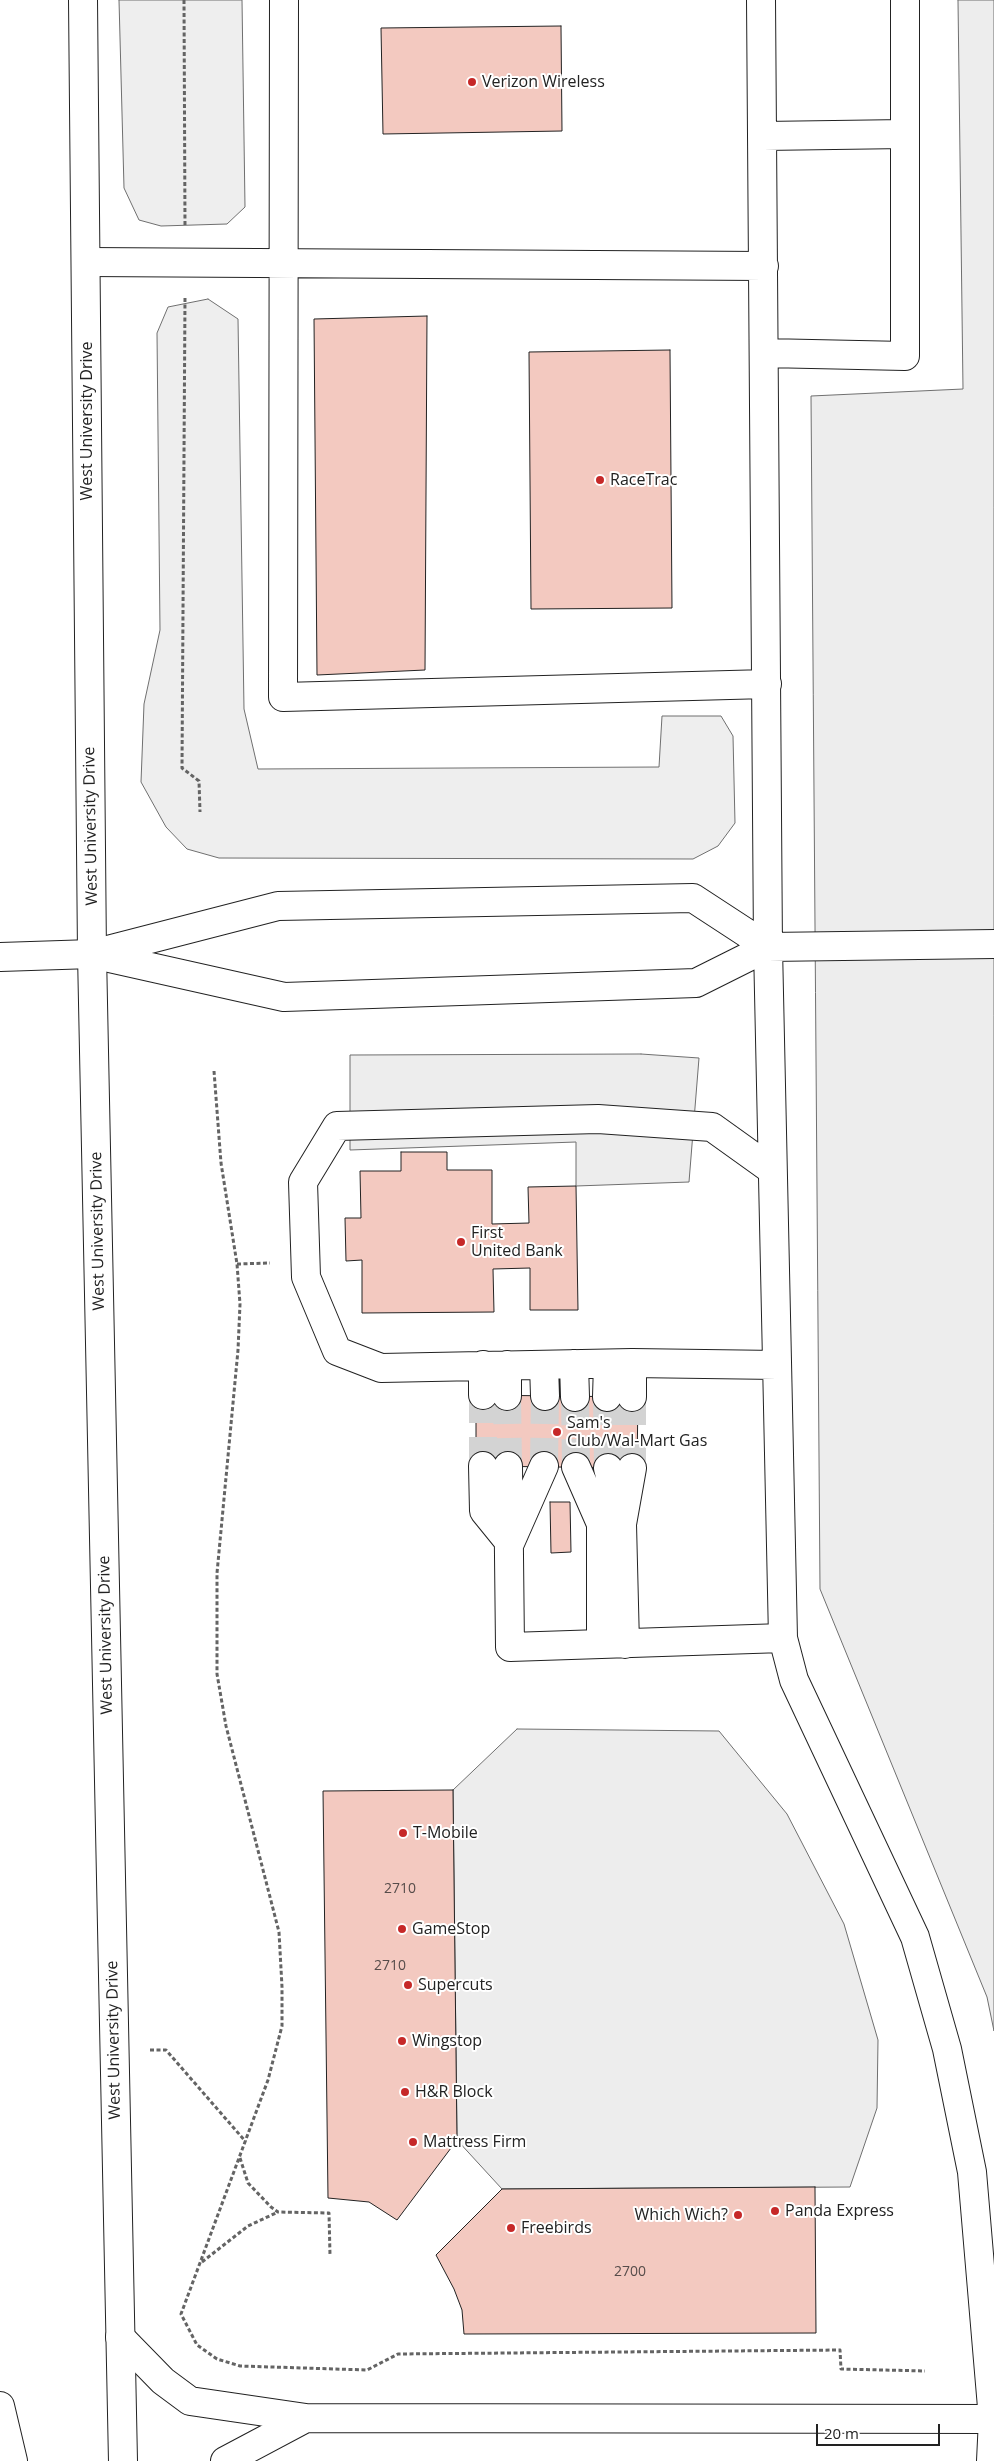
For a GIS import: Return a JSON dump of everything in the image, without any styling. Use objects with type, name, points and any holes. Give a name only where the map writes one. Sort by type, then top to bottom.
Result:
[{"type":"main road","name":"West University Drive","points":[[83,0],[87,262],[92,954],[122,2461]]},
{"type":"main road","points":[[284,0],[283,697],[766,684]]},
{"type":"main road","points":[[761,0],[768,947],[783,1638],[794,1680],[915,1938],[947,2049],[972,2172],[993,2419],[991,2461]]},
{"type":"main road","points":[[765,353],[905,356],[904,0]]},
{"type":"main road","points":[[762,136],[905,134]]},
{"type":"main road","points":[[87,262],[764,266]]},
{"type":"main road","points":[[0,957],[92,954],[278,906],[693,898],[768,947]]},
{"type":"main road","points":[[92,954],[284,997],[696,983],[768,947],[994,944]]},
{"type":"main road","points":[[772,1170],[712,1127],[598,1119],[337,1126],[303,1182],[306,1278],[337,1351],[381,1368],[574,1364],[776,1365]]},
{"type":"main road","points":[[574,1364],[576,1397]]},
{"type":"main road","points":[[620,1364],[620,1397]]},
{"type":"main road","points":[[495,1365],[495,1396]]},
{"type":"main road","points":[[544,1365],[545,1396]]},
{"type":"main road","points":[[496,1466],[510,1543],[510,1647],[783,1638]]},
{"type":"main road","points":[[510,1543],[544,1466]]},
{"type":"main road","points":[[576,1467],[611,1524]]},
{"type":"main road","points":[[613,1644],[611,1524],[620,1468]]},
{"type":"main road","points":[[120,2337],[163,2381],[190,2401],[306,2418],[993,2419]]},
{"type":"main road","points":[[0,2406],[13,2461]]},
{"type":"main road","points":[[225,2461],[306,2418]]},
{"type":"path","points":[[184,0],[185,262],[182,768],[199,781],[200,812]]},
{"type":"path","points":[[214,1071],[221,1163],[237,1264],[240,1304],[238,1350],[217,1573],[218,1674],[226,1726],[279,1932],[282,2026],[268,2080],[181,2314],[197,2345],[216,2359],[240,2366],[367,2370],[398,2354],[840,2350],[840,2368],[926,2371]]},
{"type":"path","points":[[114,2051],[166,2050],[246,2142]]},
{"type":"path","points":[[240,2157],[248,2183],[278,2212]]},
{"type":"path","points":[[201,2262],[248,2226],[278,2212],[329,2213],[330,2255]]},
{"type":"shaded area","points":[[119,0],[242,0],[245,207],[227,224],[161,226],[139,220],[124,188]]},
{"type":"shaded area","points":[[958,0],[994,0],[994,2031],[987,1997],[820,1589],[811,396],[963,389]]},
{"type":"shaded area","points":[[208,299],[238,319],[244,709],[258,769],[659,767],[662,716],[721,716],[733,736],[735,823],[718,846],[693,859],[219,858],[187,849],[166,827],[141,782],[144,704],[160,630],[157,333],[168,307]]},
{"type":"shaded area","points":[[641,1054],[699,1058],[689,1182],[576,1186],[576,1142],[350,1150],[350,1055]]},
{"type":"shaded area","points":[[517,1729],[719,1731],[787,1814],[844,1924],[878,2040],[877,2108],[850,2187],[502,2189],[457,2140],[453,1790]]},
{"type":"building","name":"Verizon Wireless","points":[[561,26],[562,131],[383,134],[381,28]]},
{"type":"building","points":[[427,316],[425,670],[317,675],[314,319]]},
{"type":"building","name":"RaceTrac","points":[[670,350],[672,608],[531,609],[529,352]]},
{"type":"building","name":"First United Bank","points":[[401,1152],[447,1152],[447,1170],[492,1170],[492,1224],[529,1223],[528,1187],[576,1186],[578,1310],[530,1310],[530,1268],[493,1269],[494,1312],[362,1313],[362,1260],[346,1261],[345,1218],[361,1218],[360,1171],[401,1171]]},
{"type":"building","name":"Sam's Club/Wal-Mart Gas","points":[[476,1395],[638,1397],[637,1468],[476,1466]]},
{"type":"building","points":[[550,1502],[570,1502],[571,1552],[551,1553]]},
{"type":"building","points":[[453,1790],[457,2140],[397,2220],[369,2202],[328,2198],[323,1791]]},
{"type":"building","points":[[815,2187],[816,2333],[464,2334],[462,2310],[454,2289],[436,2255],[502,2189]]},
{"type":"tunnel","points":[[483,1395],[483,1466]]},
{"type":"tunnel","points":[[507,1396],[508,1466]]},
{"type":"tunnel","points":[[544,1466],[545,1396]]},
{"type":"tunnel","points":[[575,1397],[576,1467]]},
{"type":"tunnel","points":[[607,1397],[608,1468]]},
{"type":"tunnel","points":[[632,1397],[632,1468]]},
{"type":"place","name":"Verizon Wireless","points":[[472,82]]},
{"type":"place","name":"RaceTrac","points":[[600,480]]},
{"type":"place","name":"First United Bank","points":[[461,1242]]},
{"type":"place","name":"Sam's Club/Wal-Mart Gas","points":[[557,1432]]},
{"type":"place","name":"T-Mobile","points":[[403,1833]]},
{"type":"place","name":"GameStop","points":[[402,1929]]},
{"type":"place","name":"Supercuts","points":[[408,1985]]},
{"type":"place","name":"Wingstop","points":[[402,2041]]},
{"type":"place","name":"H&R Block","points":[[405,2092]]},
{"type":"place","name":"Mattress Firm","points":[[413,2142]]},
{"type":"place","name":"Panda Express","points":[[775,2211]]},
{"type":"place","name":"Which Wich?","points":[[738,2215]]},
{"type":"place","name":"Freebirds","points":[[511,2228]]}]
